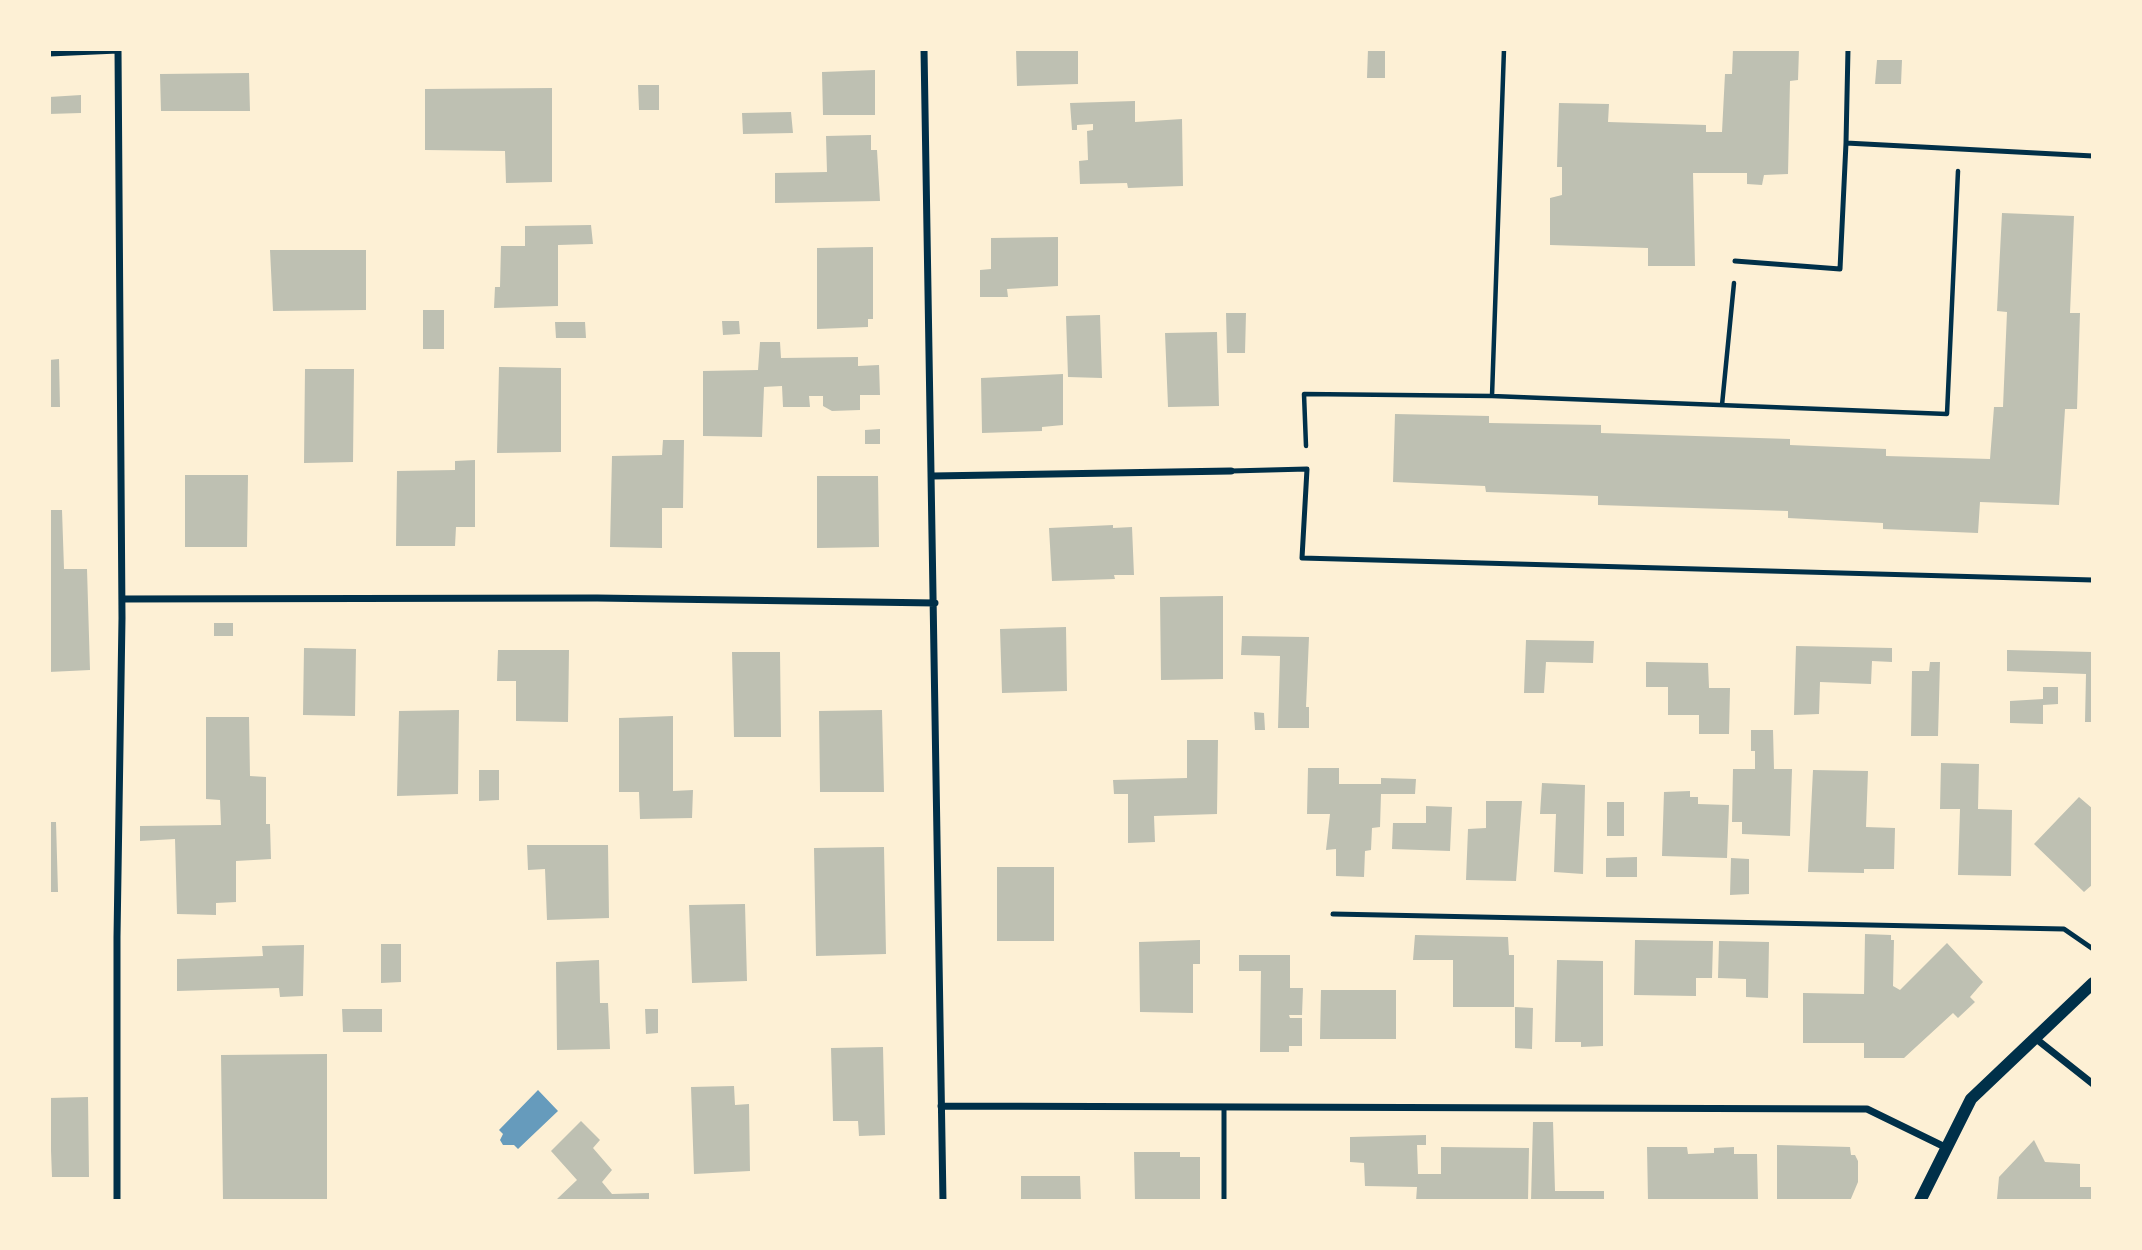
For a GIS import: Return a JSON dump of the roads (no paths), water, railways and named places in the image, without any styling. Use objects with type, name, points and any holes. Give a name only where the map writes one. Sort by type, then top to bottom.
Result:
[{"type":"street","points":[[49,53],[118,49],[122,599],[117,937],[117,1201]]},
{"type":"street","points":[[924,49],[943,1201]]},
{"type":"street","points":[[933,476],[1231,471]]},
{"type":"street","points":[[122,599],[597,598],[935,603]]},
{"type":"street","points":[[1920,1201],[1971,1099],[2093,983]]},
{"type":"street","points":[[2035,1038],[2093,1084]]},
{"type":"street","points":[[941,1106],[1867,1108],[1947,1148]]},
{"type":"lane","points":[[1735,261],[1840,269],[1848,49]]},
{"type":"lane","points":[[1846,143],[2093,156]]},
{"type":"lane","points":[[1231,471],[1307,469],[1302,558],[2093,580]]},
{"type":"lane","points":[[1333,914],[2064,929],[2093,949]]},
{"type":"lane","points":[[1224,1107],[1224,1201]]},
{"type":"water","points":[[538,1090],[558,1111],[518,1149],[514,1145],[503,1145],[500,1140],[503,1134],[499,1130]]}]
